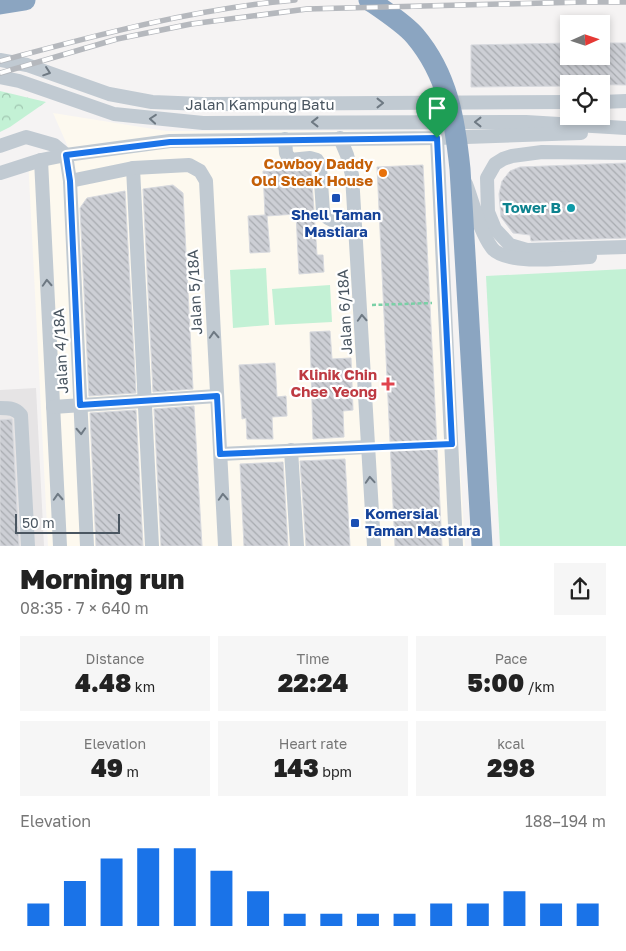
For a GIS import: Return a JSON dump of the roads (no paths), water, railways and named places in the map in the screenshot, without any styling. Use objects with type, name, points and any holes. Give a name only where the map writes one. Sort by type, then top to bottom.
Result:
[{"type":"highway","points":[[0,4],[25,0]]},
{"type":"highway","points":[[368,0],[414,35],[434,65],[453,111],[460,170],[482,546]]},
{"type":"street","name":"Jalan Kampung Batu","points":[[0,60],[27,65],[109,94],[152,102],[203,104],[560,102]]},
{"type":"street","name":"Jalan Kampung Batu","points":[[0,78],[19,81],[114,114],[150,119],[203,123],[526,122],[626,129]]},
{"type":"street","points":[[610,102],[626,101]]},
{"type":"street","points":[[0,173],[41,160],[66,155],[170,142],[437,138],[538,135],[626,129]]},
{"type":"street","points":[[538,135],[542,152]]},
{"type":"street","points":[[0,146],[26,137],[54,145],[66,155]]},
{"type":"street","name":"Jalan 6/18A","points":[[340,138],[352,175],[374,546]]},
{"type":"street","points":[[437,138],[456,546]]},
{"type":"street","points":[[285,139],[286,154],[290,160],[310,158],[317,160],[320,167],[323,212],[328,218],[356,232]]},
{"type":"street","points":[[626,153],[542,152],[512,156],[503,158],[495,164],[487,178],[488,212],[495,228],[510,245],[527,250],[626,247]]},
{"type":"street","name":"Jalan 4/18A","points":[[66,155],[70,181],[87,546]]},
{"type":"street","name":"Jalan 4/18A","points":[[41,160],[60,546]]},
{"type":"street","name":"Jalan 5/18A","points":[[70,181],[133,168],[189,165],[200,171],[206,181],[225,546]]},
{"type":"street","points":[[133,168],[152,546]]},
{"type":"street","points":[[460,170],[483,233],[494,250],[506,256],[528,260],[564,252],[626,256]]},
{"type":"street","points":[[53,407],[217,396]]},
{"type":"street","points":[[0,408],[17,410],[21,415],[28,546]]},
{"type":"street","points":[[220,454],[368,447]]},
{"type":"street","points":[[291,450],[296,546]]},
{"type":"railway","points":[[0,61],[183,16],[295,0]]},
{"type":"railway","points":[[0,73],[117,39],[191,24],[307,9],[626,2]]},
{"type":"place","name":"Cowboy Daddy Old Steak House","points":[[383,173]]},
{"type":"place","name":"Shell Taman Mastiara","points":[[336,198]]},
{"type":"place","name":"Tower B","points":[[571,208]]},
{"type":"place","name":"Klinik Chin Chee Yeong","points":[[388,384]]},
{"type":"place","name":"Komersial Taman Mastiara","points":[[355,523]]}]
